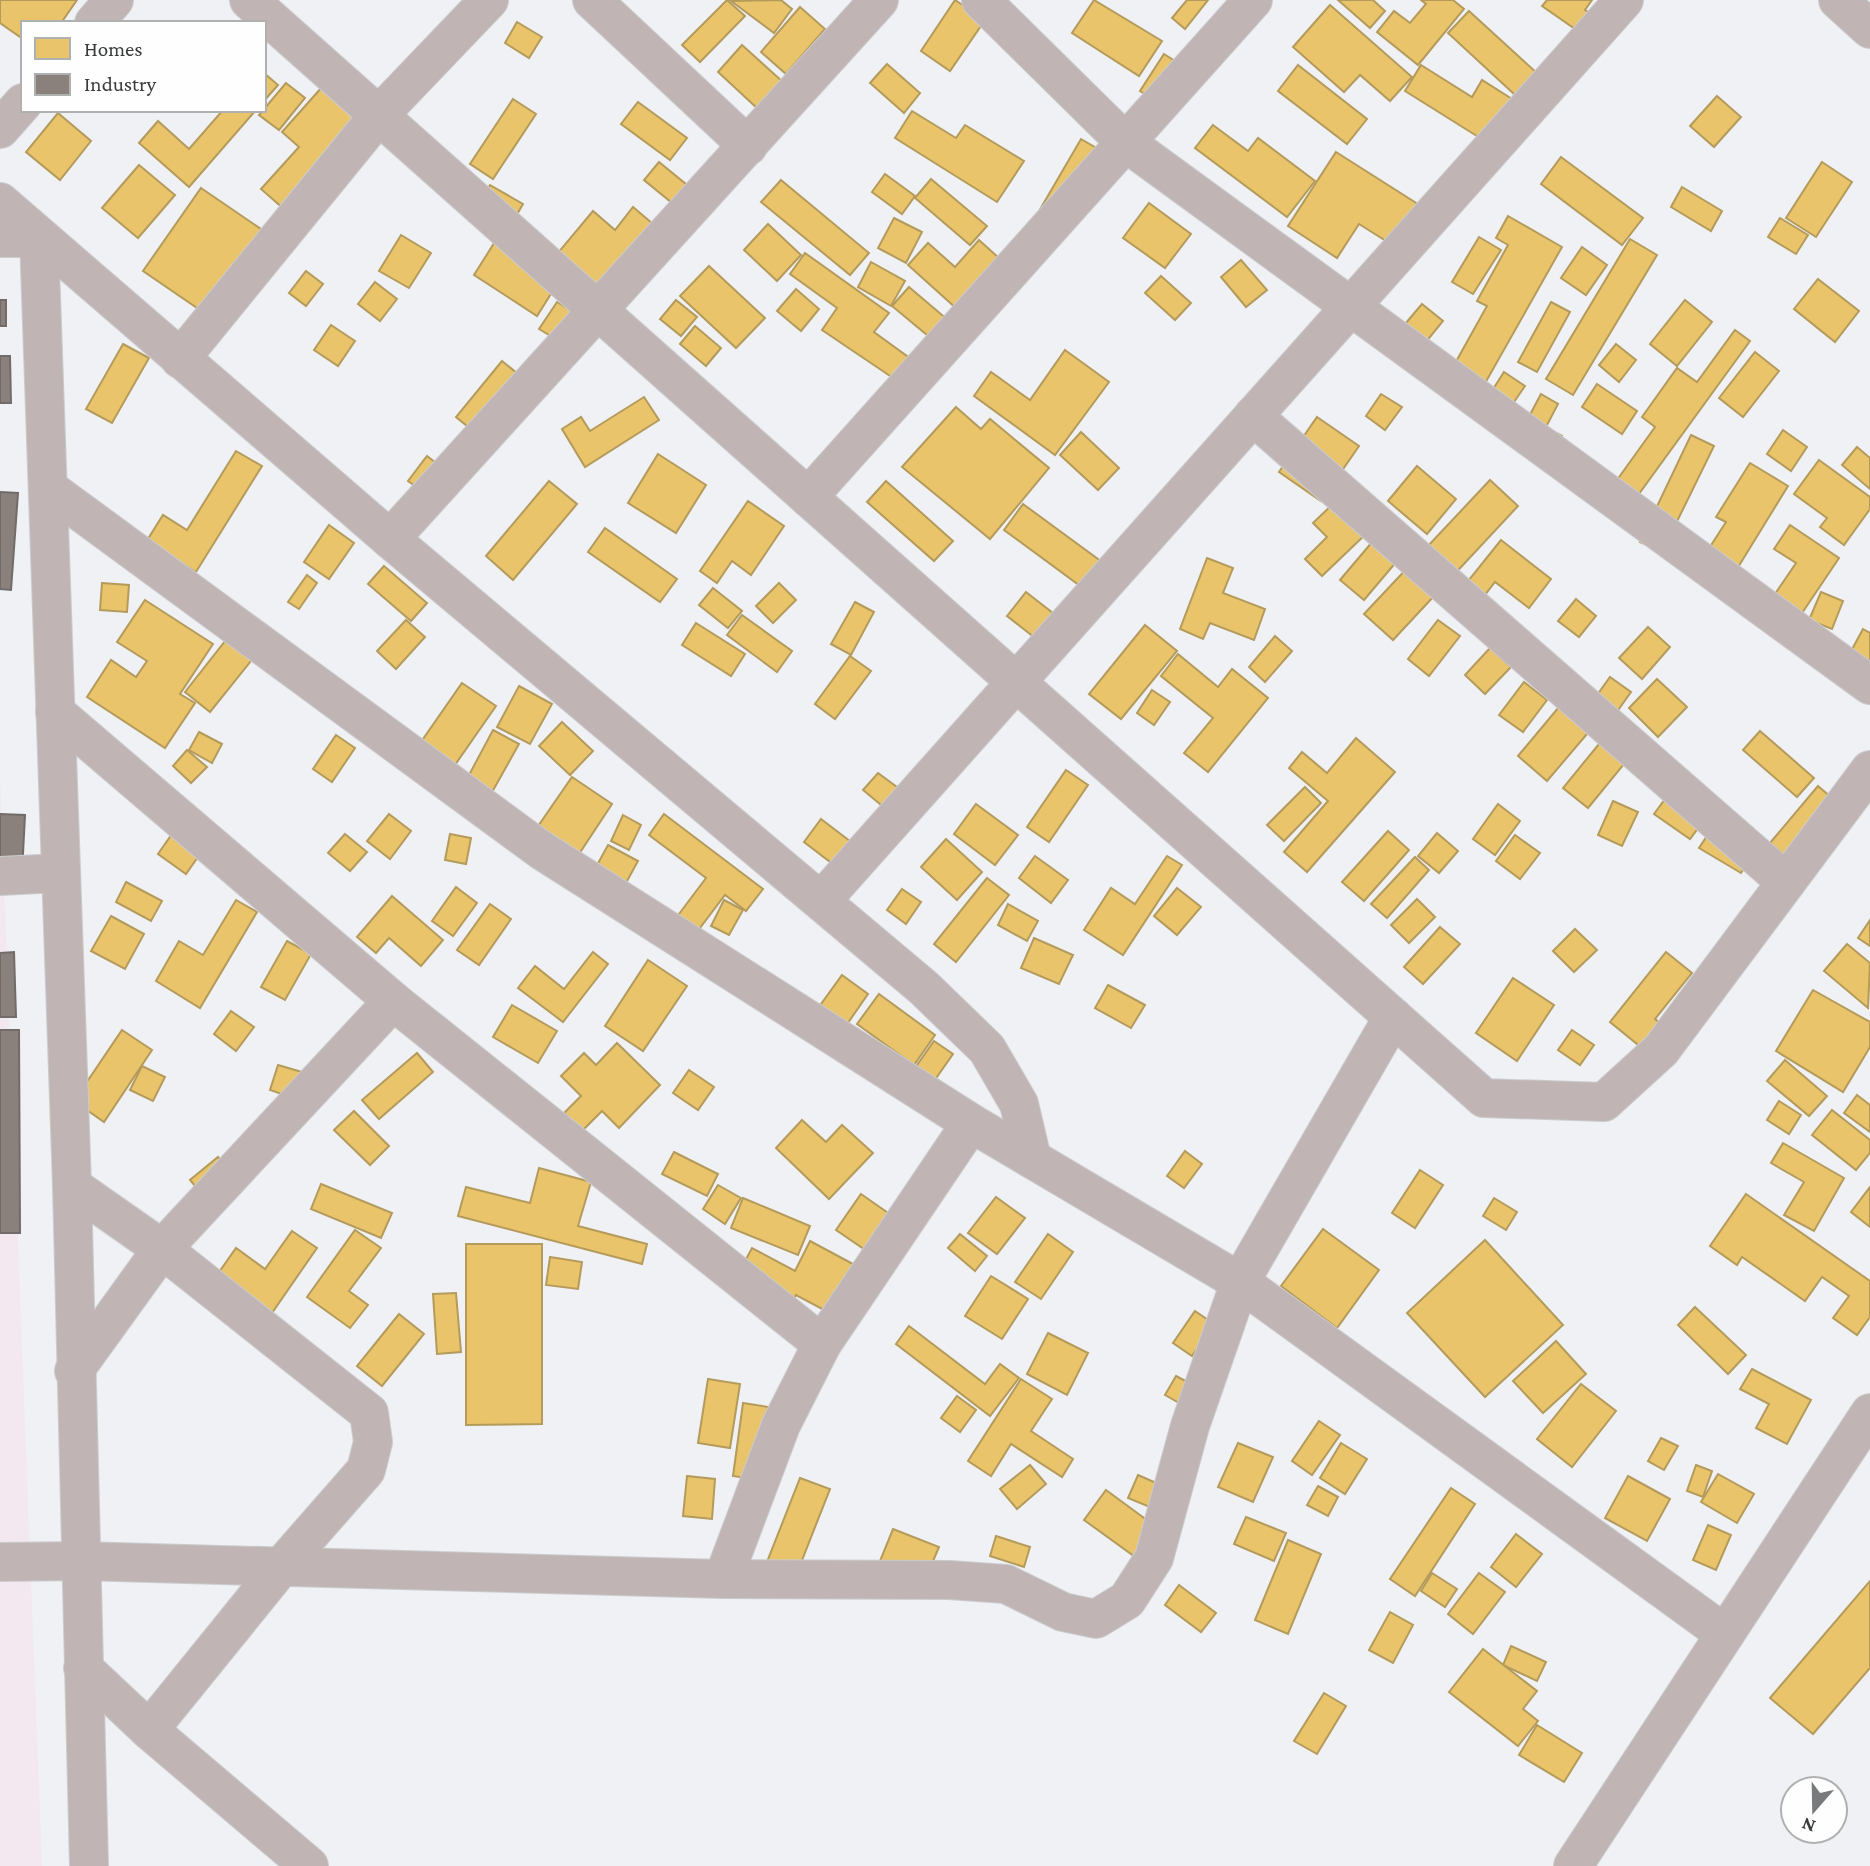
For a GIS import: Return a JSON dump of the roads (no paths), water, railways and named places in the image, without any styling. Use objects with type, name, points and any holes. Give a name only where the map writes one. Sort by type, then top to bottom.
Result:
[{"type":"street","points":[[96,21],[114,0]]},
{"type":"street","points":[[249,0],[1484,1098],[1604,1102],[1661,1050],[1870,770]]},
{"type":"street","points":[[180,359],[379,115],[489,0]]},
{"type":"street","points":[[592,0],[748,146]]},
{"type":"street","points":[[390,539],[878,0]]},
{"type":"street","points":[[981,0],[1125,142],[1870,685]]},
{"type":"street","points":[[808,497],[1253,0]]},
{"type":"street","points":[[822,900],[1624,0]]},
{"type":"street","points":[[1838,0],[1870,29]]},
{"type":"street","points":[[0,129],[21,105]]},
{"type":"street","points":[[0,202],[39,239],[390,539],[924,988],[987,1049],[1019,1104],[1032,1159]]},
{"type":"street","points":[[0,238],[39,239]]},
{"type":"street","points":[[39,239],[72,1186],[74,1371],[89,1866]]},
{"type":"street","points":[[1254,416],[1786,882]]},
{"type":"street","points":[[48,488],[541,850],[971,1123],[1240,1282],[1725,1634]]},
{"type":"street","points":[[55,712],[393,1001],[822,1344]]},
{"type":"street","points":[[0,876],[59,873]]},
{"type":"street","points":[[74,1371],[162,1249],[393,1001]]},
{"type":"street","points":[[0,1562],[80,1561],[723,1578],[949,1580],[1006,1584],[1063,1612],[1096,1619],[1127,1600],[1154,1558],[1189,1426],[1240,1282],[1393,1017]]},
{"type":"street","points":[[723,1578],[780,1426],[822,1344],[971,1123]]},
{"type":"street","points":[[72,1186],[162,1249],[369,1413],[373,1442],[366,1470],[281,1567],[149,1730]]},
{"type":"street","points":[[1573,1866],[1870,1413]]},
{"type":"street","points":[[83,1668],[149,1730],[309,1866]]}]
